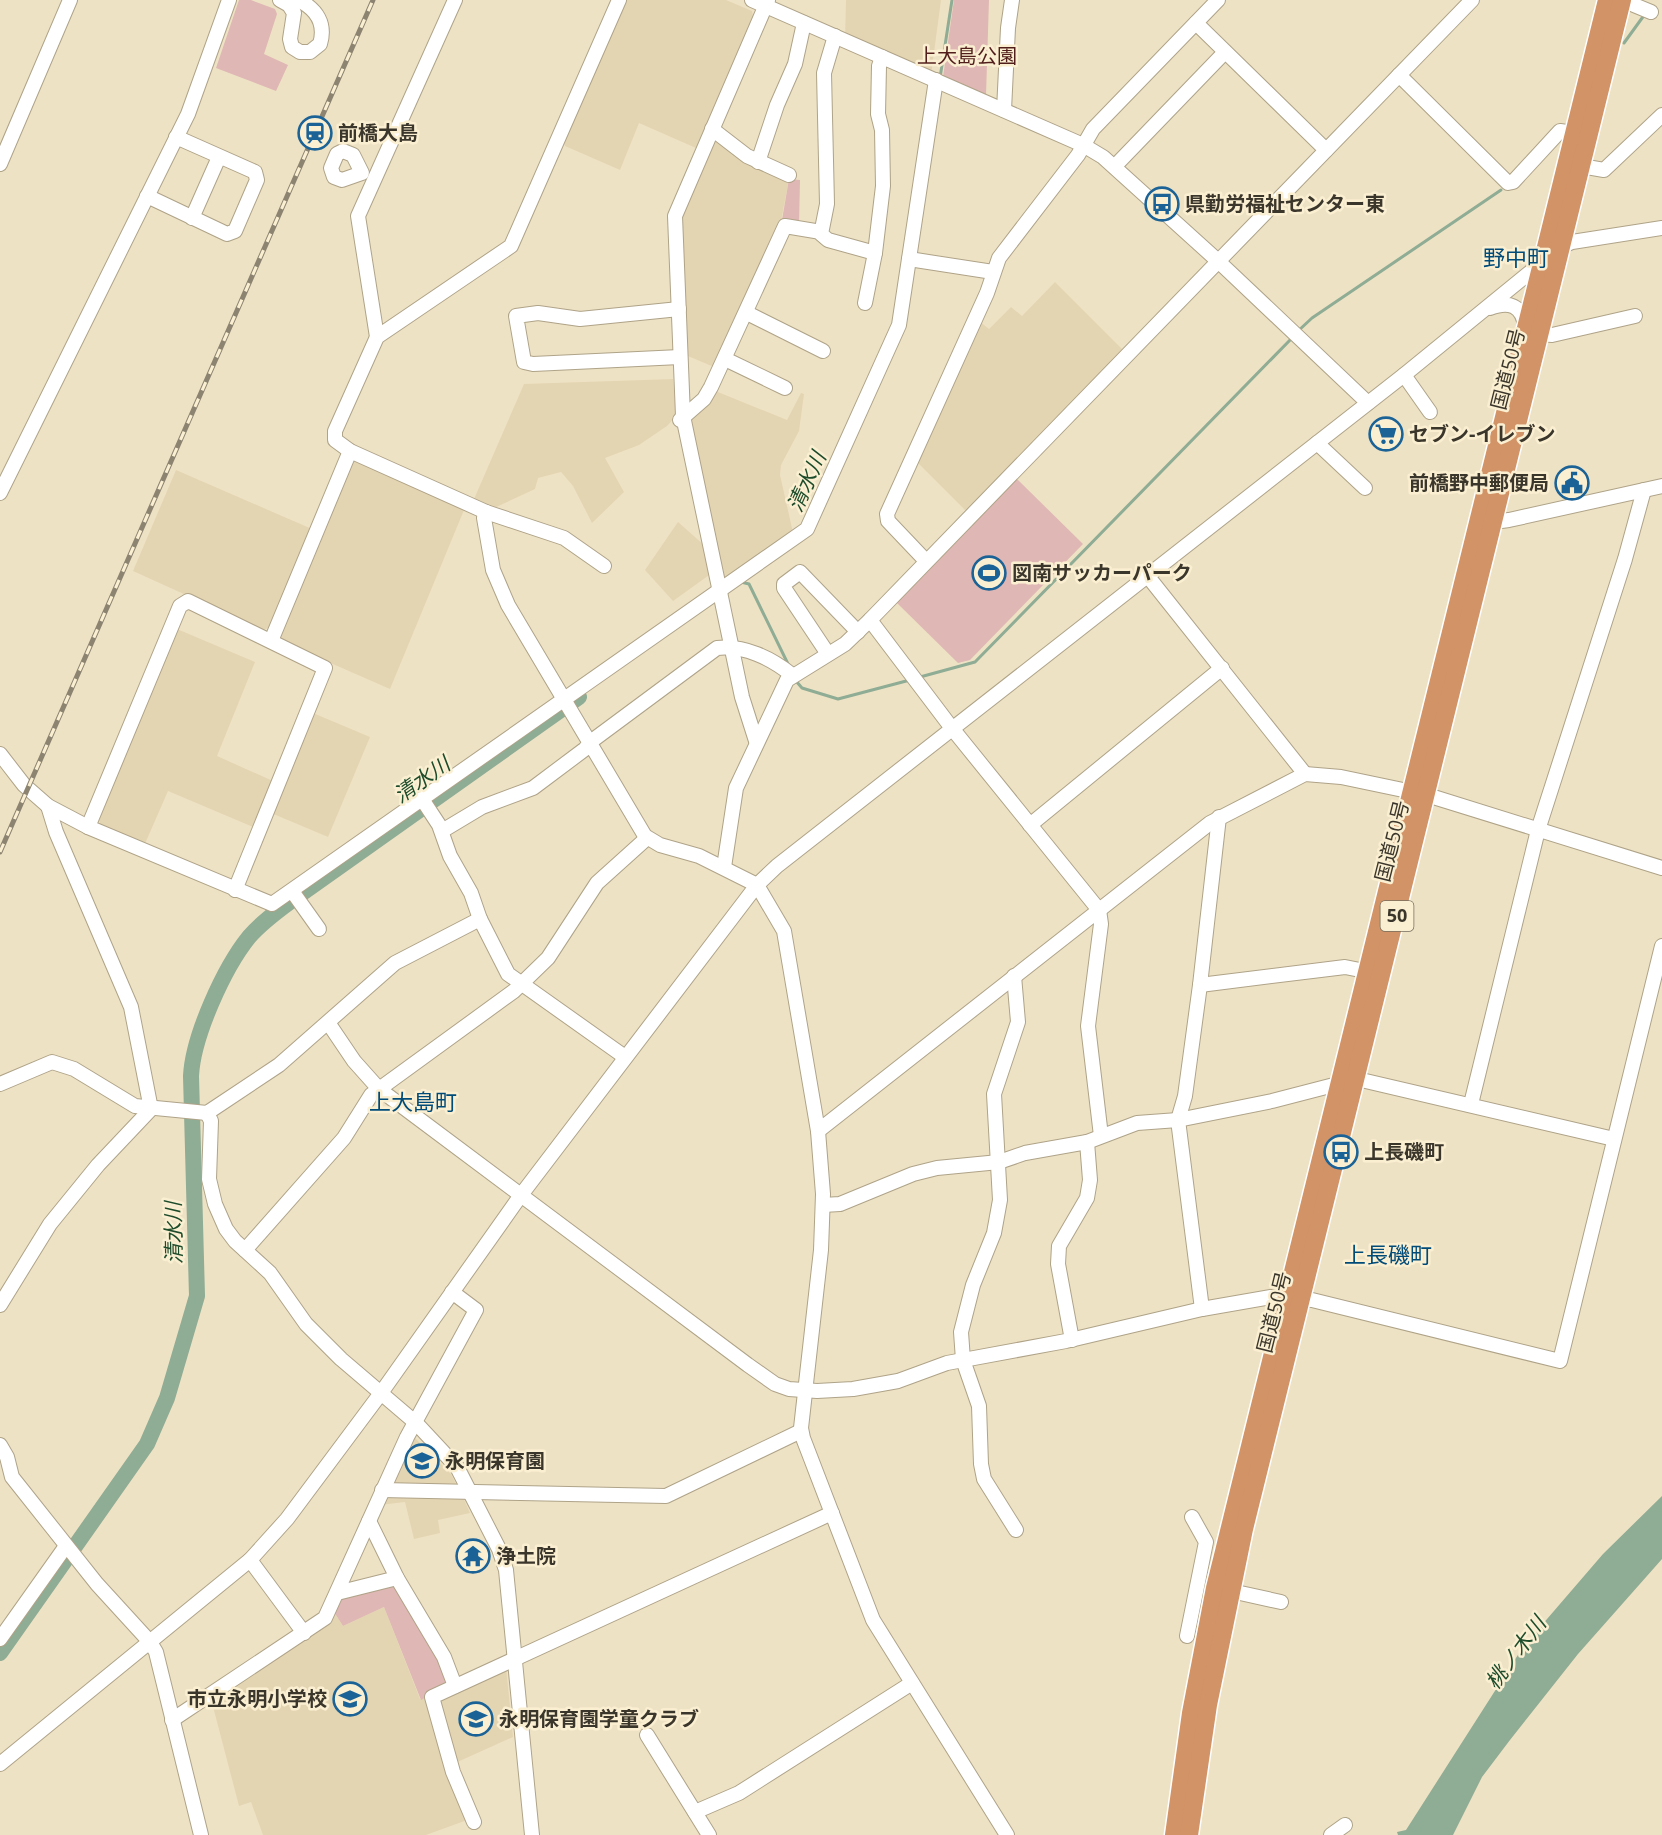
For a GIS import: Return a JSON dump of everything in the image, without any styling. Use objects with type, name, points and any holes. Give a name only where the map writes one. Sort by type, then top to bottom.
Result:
[{"type":"highway","name":"国道50号","points":[[1533,331],[1542,265],[1607,0]]},
{"type":"highway","name":"国道50号","points":[[1174,1835],[1191,1713],[1214,1587],[1293,1297],[1533,331],[1561,248],[1622,0]]},
{"type":"highway","name":"国道50号","points":[[1348,1080],[1365,971],[1419,794]]},
{"type":"highway","name":"国道50号","points":[[1189,1835],[1208,1705],[1214,1587]]},
{"type":"street","points":[[0,164],[70,0]]},
{"type":"street","points":[[0,494],[176,137],[207,68],[229,0]]},
{"type":"street","points":[[280,0],[289,5],[294,13],[290,39],[292,47],[300,52],[310,52],[320,44],[322,25],[311,8],[298,0]]},
{"type":"street","points":[[377,337],[358,216],[368,176],[399,127],[455,0]]},
{"type":"street","points":[[604,566],[564,538],[486,512],[350,451],[335,440],[336,431],[377,337],[511,246],[620,0]]},
{"type":"street","points":[[752,0],[767,3],[804,23],[1083,145],[1115,166],[1368,403]]},
{"type":"street","points":[[1004,110],[1008,28],[1012,0]]},
{"type":"street","points":[[926,561],[888,521],[887,514],[987,293],[999,258],[1078,155],[1093,129],[1218,0]]},
{"type":"street","points":[[724,867],[736,788],[778,694],[792,675],[828,654],[858,632],[1472,0]]},
{"type":"street","points":[[1622,0],[1651,12]]},
{"type":"street","points":[[756,741],[752,736],[682,418],[676,212],[767,3]]},
{"type":"street","points":[[758,162],[777,105],[795,64],[804,23]]},
{"type":"street","points":[[1196,23],[1326,150]]},
{"type":"street","points":[[835,36],[824,73],[827,204],[821,236],[875,253]]},
{"type":"street","points":[[1115,166],[1226,52]]},
{"type":"street","points":[[865,303],[875,253],[883,186],[882,129],[878,120],[879,66],[882,57]]},
{"type":"street","points":[[1399,75],[1508,183],[1513,182],[1560,131],[1574,133]]},
{"type":"street","points":[[0,754],[5,773],[48,806],[87,827],[272,904],[295,895],[595,680],[720,594],[797,537],[810,524],[899,325],[936,81]]},
{"type":"street","points":[[1581,166],[1604,170],[1662,115]]},
{"type":"street","points":[[712,129],[758,162],[789,175]]},
{"type":"street","points":[[147,196],[227,234],[235,231],[257,177],[253,171],[176,137]]},
{"type":"street","points":[[192,218],[219,157]]},
{"type":"street","points":[[682,418],[704,399],[747,313],[785,226],[821,232]]},
{"type":"street","points":[[0,1764],[250,1560],[287,1519],[521,1196],[758,885],[951,727],[1404,375],[1561,248],[1572,242],[1662,228]]},
{"type":"street","points":[[909,259],[993,272]]},
{"type":"street","points":[[1488,309],[1506,304],[1517,307],[1533,331],[1552,335],[1635,316]]},
{"type":"street","points":[[679,309],[580,319],[538,313],[516,316],[524,362],[680,357]]},
{"type":"street","points":[[747,313],[823,351]]},
{"type":"street","points":[[725,359],[785,388]]},
{"type":"street","points":[[1404,375],[1430,412]]},
{"type":"street","points":[[1317,443],[1365,488]]},
{"type":"street","points":[[271,641],[350,451]]},
{"type":"street","points":[[1486,523],[1662,486]]},
{"type":"street","points":[[1471,1104],[1538,830],[1625,559],[1644,490]]},
{"type":"street","points":[[486,512],[490,556],[503,596],[647,838],[724,867],[758,885],[784,931],[818,1131],[823,1205],[821,1250],[801,1431],[873,1620],[1007,1835]]},
{"type":"street","points":[[828,654],[784,588],[784,584],[800,572],[858,632]]},
{"type":"street","points":[[1146,574],[1305,774]]},
{"type":"street","points":[[87,827],[180,606],[188,601],[325,668],[235,890]]},
{"type":"street","points":[[870,620],[951,727],[1099,910],[1101,924],[1088,1026],[1101,1136]]},
{"type":"street","points":[[442,831],[482,807],[533,788],[710,652],[723,648],[767,657],[792,675]]},
{"type":"street","points":[[1030,825],[1222,668]]},
{"type":"street","points":[[818,1131],[1219,817],[1305,774],[1341,777],[1419,794],[1662,868]]},
{"type":"street","points":[[425,803],[442,831],[450,856],[471,892],[480,919],[508,974],[625,1057]]},
{"type":"street","points":[[48,806],[56,832],[131,1007],[151,1109]]},
{"type":"street","points":[[1202,1308],[1178,1120],[1185,1096],[1219,817]]},
{"type":"street","points":[[244,1250],[344,1138],[365,1102],[379,1089],[521,984],[548,958],[597,883],[647,838]]},
{"type":"street","points":[[295,895],[319,929]]},
{"type":"street","points":[[0,1084],[52,1062],[62,1064],[135,1106],[207,1113],[271,1071],[329,1024],[395,963],[480,919]]},
{"type":"street","points":[[329,1024],[354,1061],[379,1089],[766,1378],[782,1386],[804,1390],[853,1389],[898,1381],[947,1363],[1072,1340],[1202,1308],[1293,1297],[1560,1361],[1662,946]]},
{"type":"street","points":[[1200,985],[1345,968],[1365,971]]},
{"type":"street","points":[[1014,976],[1018,1022],[993,1094],[1000,1200],[994,1233],[973,1285],[961,1332],[963,1360],[979,1406],[981,1464],[984,1479],[1016,1530]]},
{"type":"street","points":[[823,1205],[840,1204],[913,1174],[937,1168],[999,1162],[1026,1154],[1087,1142],[1137,1123],[1178,1120],[1272,1101],[1348,1080],[1471,1104],[1614,1139]]},
{"type":"street","points":[[0,1305],[5,1284],[50,1224],[98,1165],[151,1109]]},
{"type":"street","points":[[207,1113],[211,1121],[208,1168],[213,1197],[226,1229],[244,1250],[270,1273],[306,1324],[416,1423],[457,1467],[499,1549],[506,1570],[532,1835]]},
{"type":"street","points":[[1072,1340],[1058,1264],[1059,1246],[1087,1198],[1090,1180],[1087,1142]]},
{"type":"street","points":[[172,1720],[325,1618],[382,1490],[476,1310],[452,1293]]},
{"type":"street","points":[[382,1490],[666,1496],[801,1431]]},
{"type":"street","points":[[0,1445],[7,1457],[12,1477],[66,1546],[150,1642],[156,1652],[201,1835]]},
{"type":"street","points":[[474,1822],[453,1772],[432,1697],[832,1513]]},
{"type":"street","points":[[1186,1636],[1214,1587],[1206,1542],[1192,1517]]},
{"type":"street","points":[[369,1521],[397,1578],[444,1657],[455,1686]]},
{"type":"street","points":[[0,1639],[66,1546]]},
{"type":"street","points":[[250,1560],[304,1633]]},
{"type":"street","points":[[337,1593],[397,1578]]},
{"type":"street","points":[[1214,1587],[1281,1602]]},
{"type":"street","points":[[695,1812],[739,1793],[912,1683]]},
{"type":"street","points":[[647,1735],[709,1835]]},
{"type":"street","points":[[1331,1835],[1345,1825]]},
{"type":"shaded area","points":[[626,0],[726,0],[752,11],[753,16],[696,148],[639,123],[620,170],[565,146],[564,142]]},
{"type":"shaded area","points":[[846,0],[941,0],[931,75],[845,38]]},
{"type":"shaded area","points":[[712,139],[718,139],[789,179],[779,232],[714,367],[683,354],[678,218]]},
{"type":"shaded area","points":[[1055,282],[1123,350],[966,511],[916,461],[979,321],[989,329],[1011,307],[1022,316]]},
{"type":"shaded area","points":[[673,379],[676,416],[667,426],[639,445],[605,458],[624,492],[592,523],[573,486],[561,472],[538,478],[535,489],[492,509],[474,499],[524,384]]},
{"type":"shaded area","points":[[713,390],[787,420],[801,393],[804,394],[799,431],[781,465],[780,475],[794,537],[723,585],[689,421]]},
{"type":"shaded area","points":[[354,459],[464,510],[390,689],[278,640],[350,462]]},
{"type":"shaded area","points":[[176,470],[312,529],[271,627],[263,630],[133,571]]},
{"type":"shaded area","points":[[678,522],[705,546],[712,573],[673,601],[645,570]]},
{"type":"shaded area","points":[[177,629],[255,662],[217,756],[273,781],[253,827],[168,791],[144,846],[101,827],[98,817]]},
{"type":"shaded area","points":[[313,713],[370,737],[328,837],[271,813]]},
{"type":"shaded area","points":[[414,1437],[451,1474],[456,1484],[454,1487],[392,1486]]},
{"type":"shaded area","points":[[384,1494],[462,1495],[470,1513],[438,1520],[440,1533],[414,1539],[405,1502],[380,1505]]},
{"type":"shaded area","points":[[1662,1496],[1662,1559],[1578,1654],[1510,1740],[1482,1777],[1453,1835],[1398,1835],[1397,1832],[1406,1830],[1523,1647],[1603,1554]]},
{"type":"shaded area","points":[[384,1607],[420,1699],[428,1696],[470,1819],[426,1835],[263,1835],[251,1802],[239,1806],[211,1699],[334,1612],[343,1626]]},
{"type":"shaded area","name":"永明保育園学童クラブ","points":[[506,1667],[513,1737],[453,1764],[436,1700]]},
{"type":"green space","points":[[239,0],[251,0],[275,9],[277,14],[264,54],[288,65],[276,91],[216,68]]},
{"type":"green space","name":"上大島公園","points":[[954,0],[989,0],[986,95],[943,77]]},
{"type":"green space","points":[[789,179],[800,180],[799,224],[782,220]]},
{"type":"green space","name":"図南サッカーパーク","points":[[1016,478],[1083,544],[970,660],[958,663],[895,601]]},
{"type":"green space","points":[[396,1583],[451,1684],[421,1700],[384,1607],[343,1626],[334,1612],[340,1597]]},
{"type":"waterway","name":"清水川","points":[[940,78],[952,0]]},
{"type":"waterway","points":[[1624,43],[1645,14]]},
{"type":"waterway","points":[[1297,332],[1312,318],[1501,190]]},
{"type":"waterway","points":[[920,677],[975,662],[1293,337]]},
{"type":"waterway","points":[[741,582],[749,584],[789,666]]},
{"type":"waterway","points":[[796,681],[802,688],[838,699],[910,680]]},
{"type":"waterway","name":"清水川","points":[[0,1653],[147,1444],[167,1398],[197,1296],[191,1076],[193,1060],[211,1003],[239,950],[259,927],[291,901],[579,697]]},
{"type":"railway","points":[[0,852],[373,0]]},
{"type":"place","name":"前橋大島","points":[[315,133]]},
{"type":"place","name":"県勤労福祉センター東","points":[[1162,204]]},
{"type":"place","name":"セブン-イレブン","points":[[1386,434]]},
{"type":"place","name":"前橋野中郵便局","points":[[1572,483]]},
{"type":"place","name":"図南サッカーパーク","points":[[989,573]]},
{"type":"place","name":"上長磯町","points":[[1341,1152]]},
{"type":"place","name":"永明保育園","points":[[422,1461]]},
{"type":"place","name":"浄土院","points":[[473,1556]]},
{"type":"place","name":"市立永明小学校","points":[[350,1699]]},
{"type":"place","name":"永明保育園学童クラブ","points":[[476,1719]]},
{"type":"district","name":"野中町","points":[[1516,258]]},
{"type":"district","name":"上大島町","points":[[413,1102]]},
{"type":"district","name":"上長磯町","points":[[1388,1255]]},
{"type":"water label","name":"桃ノ木川","points":[[1516,1653]]}]
